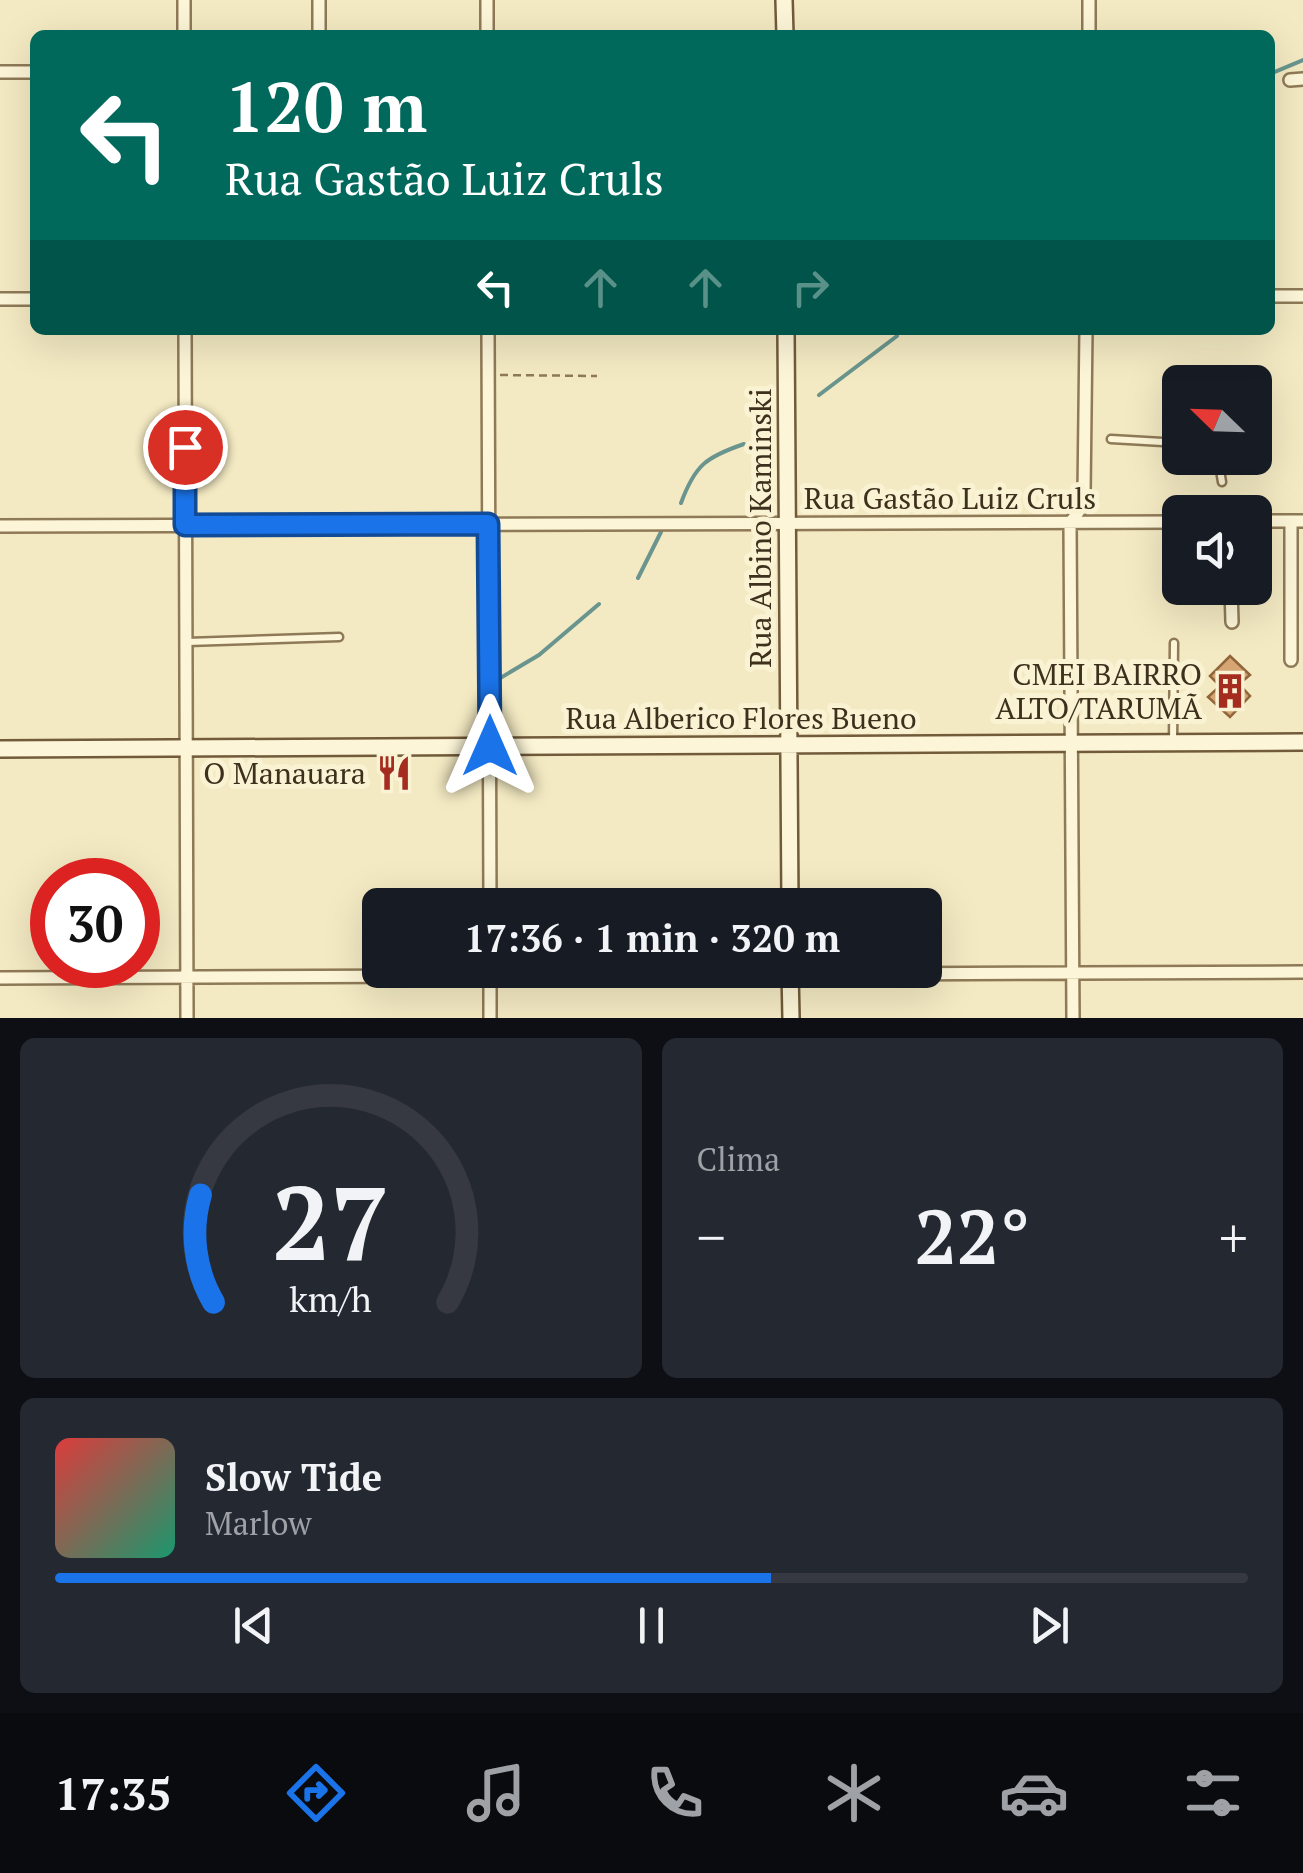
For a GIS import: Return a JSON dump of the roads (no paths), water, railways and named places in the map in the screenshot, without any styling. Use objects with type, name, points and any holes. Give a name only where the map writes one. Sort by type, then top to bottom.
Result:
[{"type":"street","points":[[184,0],[184,30]]},
{"type":"street","points":[[318,0],[319,30]]},
{"type":"street","points":[[486,0],[487,30]]},
{"type":"street","points":[[784,0],[784,30]]},
{"type":"street","points":[[1090,0],[1090,30]]},
{"type":"street","points":[[0,72],[30,72]]},
{"type":"street","points":[[1275,296],[1303,296]]},
{"type":"street","points":[[0,300],[30,299]]},
{"type":"street","points":[[185,335],[187,1018]]},
{"type":"street","points":[[488,335],[490,888]]},
{"type":"street","name":"Rua Albino Kaminski","points":[[786,335],[790,888]]},
{"type":"street","points":[[1073,1018],[1070,523],[1079,511],[1084,493],[1086,335]]},
{"type":"street","points":[[1272,522],[1297,521],[1291,660]]},
{"type":"street","name":"Rua Gastão Luiz Cruls","points":[[0,526],[1162,522]]},
{"type":"street","points":[[1232,605],[1232,622]]},
{"type":"street","name":"Rua Alberico Flores Bueno","points":[[0,749],[1303,742]]},
{"type":"street","points":[[942,973],[1303,972]]},
{"type":"street","points":[[0,978],[362,975]]},
{"type":"street","points":[[490,988],[490,1018]]},
{"type":"street","points":[[790,988],[791,1018]]},
{"type":"lane","points":[[1111,439],[1162,442]]},
{"type":"lane","points":[[1221,475],[1222,482]]},
{"type":"lane","points":[[186,642],[339,638]]},
{"type":"lane","points":[[1173,743],[1174,643]]},
{"type":"waterway","points":[[1275,72],[1303,60]]},
{"type":"waterway","points":[[819,395],[897,336]]},
{"type":"waterway","points":[[681,503],[691,480],[704,464],[744,444]]},
{"type":"waterway","points":[[638,578],[661,532]]},
{"type":"waterway","points":[[497,680],[539,655],[599,604]]},
{"type":"place","name":"CMEI BAIRRO ALTO/TARUMÃ","points":[[1230,691]]},
{"type":"place","name":"O Manauara","points":[[394,773]]}]
